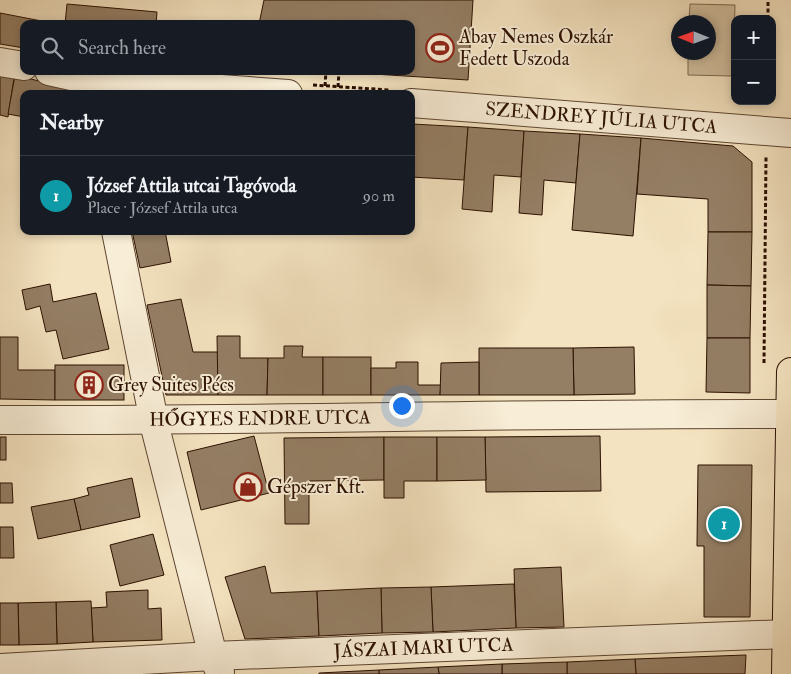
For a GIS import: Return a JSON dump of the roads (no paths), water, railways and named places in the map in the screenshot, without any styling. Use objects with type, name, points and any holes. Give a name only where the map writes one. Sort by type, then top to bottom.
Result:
[{"type":"main road","points":[[786,674],[791,372]]},
{"type":"street","points":[[0,62],[20,65]]},
{"type":"street","points":[[59,75],[87,86],[188,90]]},
{"type":"street","name":"SZENDREY JÚLIA UTCA","points":[[415,103],[791,133]]},
{"type":"street","points":[[117,235],[154,421],[217,665]]},
{"type":"street","name":"HŐGYES ENDRE UTCA","points":[[0,420],[154,421],[790,414]]},
{"type":"street","name":"JÁSZAI MARI UTCA","points":[[0,668],[217,665],[786,634]]},
{"type":"place","name":"Abay Nemes Oszkár Fedett Uszoda","points":[[440,48]]},
{"type":"place","name":"Grey Suites Pécs","points":[[89,385]]},
{"type":"place","name":"Gépszer Kft.","points":[[248,487]]},
{"type":"place","name":"József Attila utcai Tagóvoda","points":[[724,524]]}]
